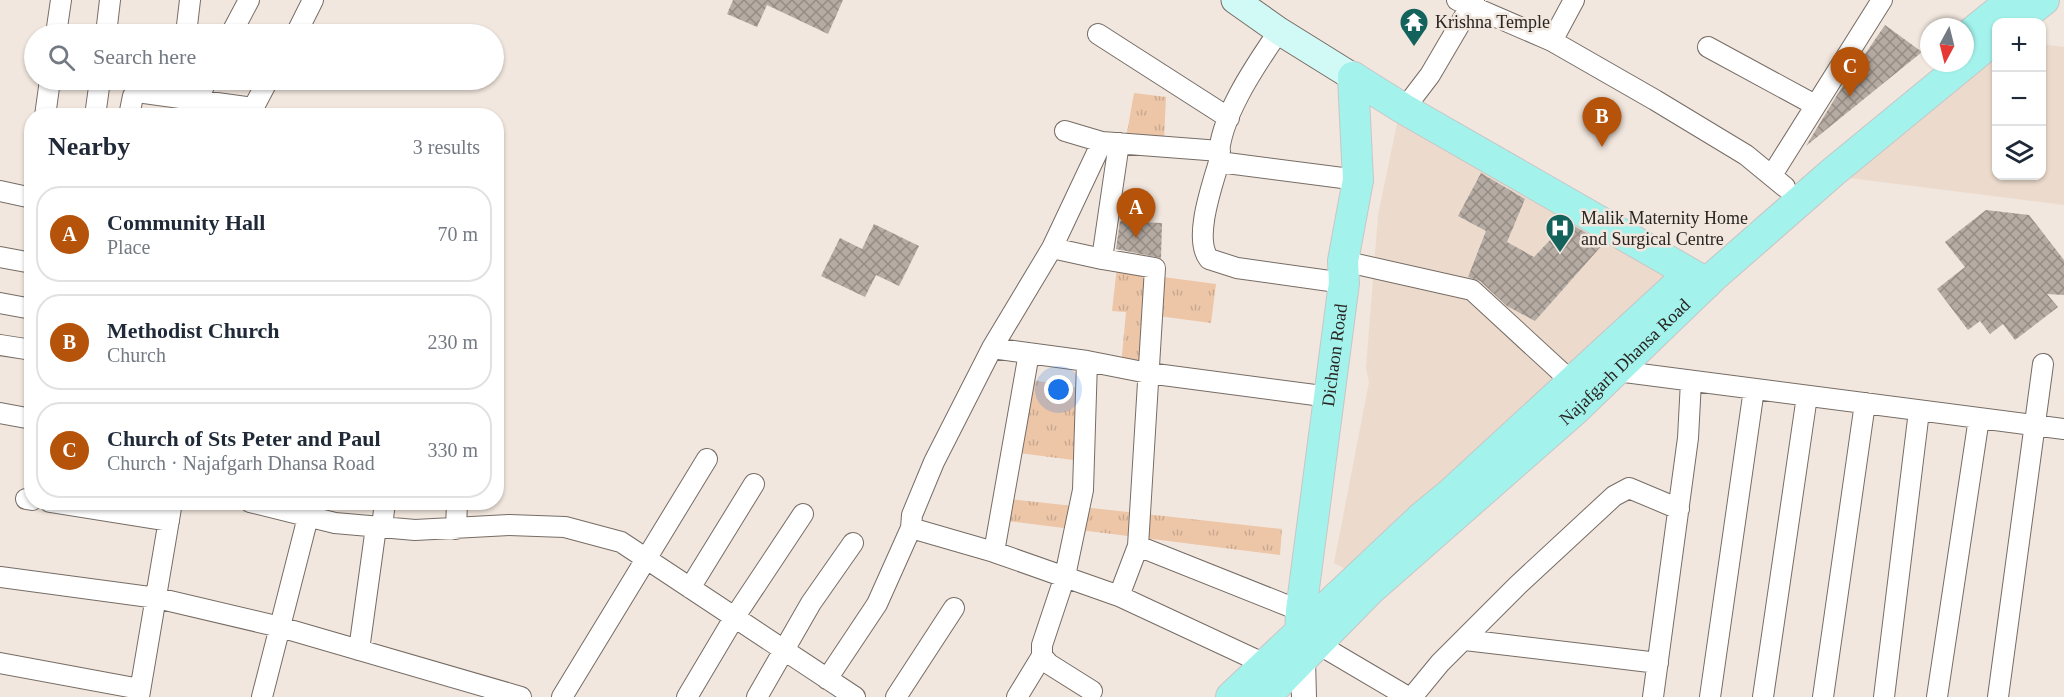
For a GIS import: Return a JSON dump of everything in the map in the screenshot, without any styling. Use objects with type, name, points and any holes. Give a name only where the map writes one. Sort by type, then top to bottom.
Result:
[{"type":"main road","points":[[1235,0],[1279,32],[1404,109],[1699,278]]},
{"type":"main road","points":[[1974,31],[2012,0]]},
{"type":"main road","points":[[2021,18],[2044,0]]},
{"type":"main road","name":"Najafgarh Dhansa Road","points":[[1265,697],[1305,637],[1370,590],[1617,371],[1699,278],[1992,41]]},
{"type":"main road","points":[[1231,697],[1265,664],[1305,637],[1572,382],[1699,278],[1778,181],[1922,72]]},
{"type":"main road","name":"Dichaon Road","points":[[1305,637],[1344,272],[1358,180],[1353,77]]},
{"type":"street","points":[[57,24],[61,0]]},
{"type":"street","points":[[107,24],[110,0]]},
{"type":"street","points":[[187,24],[190,0]]},
{"type":"street","points":[[236,24],[249,0]]},
{"type":"street","points":[[301,24],[313,0]]},
{"type":"street","points":[[1552,41],[1574,0]]},
{"type":"street","points":[[1404,109],[1430,75],[1467,2],[1552,41],[1673,110],[1746,155],[1778,181],[1815,105],[1882,0]]},
{"type":"street","points":[[1279,32],[1235,103],[1229,118],[1204,226],[1203,245],[1209,259],[1237,268],[1344,272],[1472,290],[1572,382]]},
{"type":"street","points":[[1098,34],[1229,118]]},
{"type":"street","points":[[1708,48],[1815,105]]},
{"type":"street","points":[[46,108],[49,90]]},
{"type":"street","points":[[96,108],[99,90]]},
{"type":"street","points":[[253,108],[263,90]]},
{"type":"street","points":[[131,108],[133,96],[137,92],[185,92],[238,108]]},
{"type":"street","points":[[1065,131],[1111,142],[1358,180]]},
{"type":"street","points":[[829,687],[877,604],[911,528],[912,515],[934,462],[992,348],[1053,248],[1111,142]]},
{"type":"street","points":[[1102,259],[1111,142]]},
{"type":"street","points":[[0,191],[24,196]]},
{"type":"street","points":[[1053,248],[1155,268],[1138,546],[1119,596]]},
{"type":"street","points":[[0,257],[24,262]]},
{"type":"street","points":[[0,303],[24,308]]},
{"type":"street","points":[[0,345],[24,349]]},
{"type":"street","points":[[992,348],[1087,361],[1148,373],[1330,397]]},
{"type":"street","points":[[994,552],[1029,353]]},
{"type":"street","points":[[1017,697],[1042,656],[1042,645],[1065,576],[1083,490],[1087,361]]},
{"type":"street","points":[[1998,697],[2043,364]]},
{"type":"street","points":[[1617,371],[2064,429]]},
{"type":"street","points":[[1653,697],[1688,438],[1691,381]]},
{"type":"street","points":[[1710,697],[1754,389]]},
{"type":"street","points":[[1763,697],[1807,396]]},
{"type":"street","points":[[1823,697],[1865,404]]},
{"type":"street","points":[[1884,697],[1919,411]]},
{"type":"street","points":[[0,413],[24,418]]},
{"type":"street","points":[[1937,697],[1979,418]]},
{"type":"street","points":[[562,697],[707,459]]},
{"type":"street","points":[[690,588],[754,484]]},
{"type":"street","points":[[1138,546],[1410,697],[1440,663],[1518,585],[1614,496],[1629,488],[1679,509]]},
{"type":"street","points":[[0,663],[139,693],[171,512],[147,510]]},
{"type":"street","points":[[298,510],[379,527],[415,530],[509,525],[565,527],[621,542],[784,651],[829,687],[855,697]]},
{"type":"street","points":[[359,650],[383,510]]},
{"type":"street","points":[[456,529],[457,510]]},
{"type":"street","points":[[262,697],[280,627],[316,513]]},
{"type":"street","points":[[687,697],[734,618],[803,514]]},
{"type":"street","points":[[911,528],[994,552],[1119,596],[1265,664]]},
{"type":"street","points":[[757,697],[811,603],[853,543]]},
{"type":"street","points":[[0,577],[157,598],[280,627],[521,697]]},
{"type":"street","points":[[896,697],[954,608]]},
{"type":"street","name":"Dichaon Road","points":[[1304,697],[1305,637]]},
{"type":"street","points":[[1465,640],[1658,663]]},
{"type":"street","points":[[1042,656],[1049,664],[1092,691]]},
{"type":"shaded area","points":[[2046,45],[2064,47],[2064,205],[1849,178],[1992,60],[1992,180],[2046,180]]},
{"type":"shaded area","points":[[1399,114],[1674,276],[1347,570],[1334,563],[1369,382],[1366,368],[1378,215]]},
{"type":"green space","points":[[1134,93],[1166,97],[1164,141],[1126,138]]},
{"type":"green space","points":[[1117,267],[1148,273],[1143,368],[1121,366],[1126,312],[1112,311]]},
{"type":"green space","points":[[1163,277],[1216,284],[1211,323],[1158,316]]},
{"type":"green space","points":[[1032,380],[1087,389],[1081,461],[1019,453]]},
{"type":"green space","points":[[1010,499],[1282,529],[1280,555],[1007,521]]},
{"type":"building","points":[[733,0],[843,0],[828,34],[767,5],[757,27],[727,14]]},
{"type":"building","points":[[1885,25],[1920,51],[1920,54],[1806,146],[1837,95]]},
{"type":"building","points":[[1481,173],[1525,199],[1507,242],[1534,257],[1567,222],[1604,243],[1535,321],[1507,306],[1480,281],[1468,277],[1486,231],[1458,216]]},
{"type":"building","points":[[1986,210],[2029,215],[2064,260],[2064,295],[2047,294],[2058,307],[2015,340],[2003,324],[1990,334],[1980,321],[1968,330],[1937,289],[1965,267],[1945,242]]},
{"type":"building","points":[[1120,221],[1162,223],[1161,258],[1116,249]]},
{"type":"building","points":[[874,224],[919,246],[899,286],[876,275],[865,297],[821,276],[840,238],[862,249]]},
{"type":"place","name":"Krishna Temple","points":[[1414,48]]},
{"type":"place","name":"Church of Sts Peter and Paul","points":[[1850,97]]},
{"type":"place","name":"Methodist Church","points":[[1602,147]]},
{"type":"place","name":"Community Hall","points":[[1136,238]]},
{"type":"place","name":"Malik Maternity Home and Surgical Centre","points":[[1560,254]]}]
